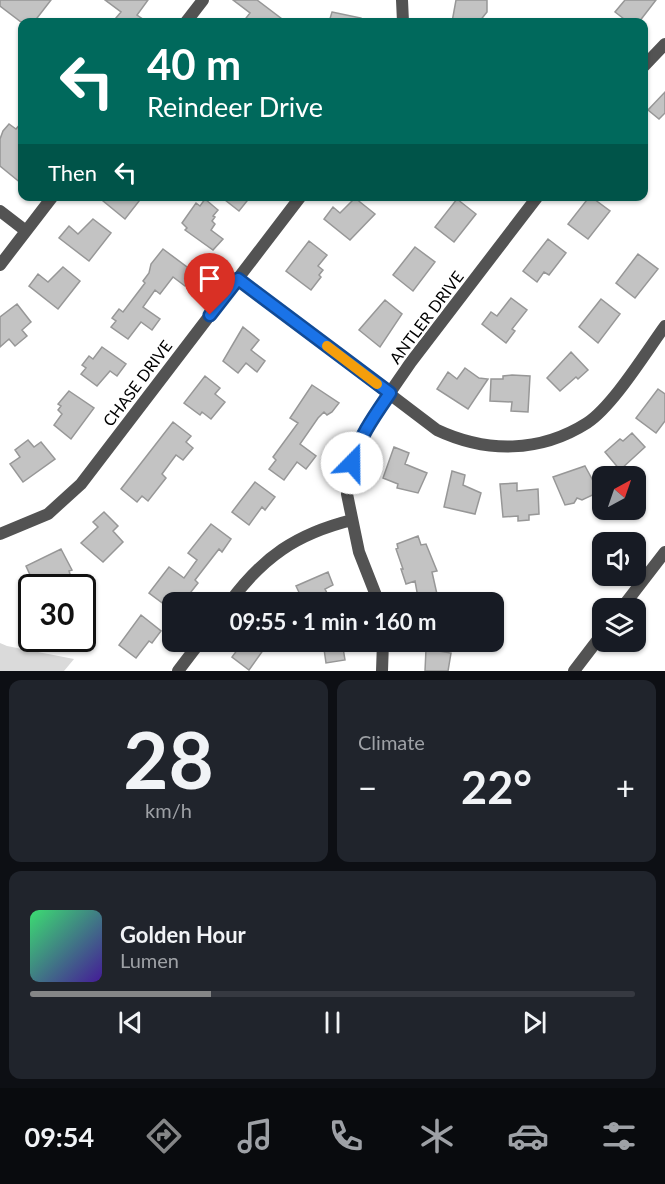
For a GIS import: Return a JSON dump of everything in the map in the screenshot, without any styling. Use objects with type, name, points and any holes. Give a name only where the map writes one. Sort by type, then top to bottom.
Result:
[{"type":"street","points":[[189,18],[203,0]]},
{"type":"street","points":[[402,0],[403,18]]},
{"type":"street","points":[[648,62],[665,44]]},
{"type":"street","points":[[0,265],[48,201]]},
{"type":"street","name":"CHASE DRIVE","points":[[0,534],[39,519],[71,496],[297,201]]},
{"type":"street","name":"ANTLER DRIVE","points":[[375,592],[359,552],[347,494],[356,450],[371,420],[390,393],[534,201]]},
{"type":"street","points":[[0,211],[26,231]]},
{"type":"street","points":[[238,279],[437,430],[461,442],[516,448],[549,440],[588,422],[612,398],[665,326]]},
{"type":"street","points":[[238,592],[253,573],[295,540],[328,526],[352,520]]},
{"type":"street","points":[[629,598],[665,552]]},
{"type":"street","points":[[574,671],[592,647]]},
{"type":"street","points":[[178,671],[192,652]]},
{"type":"street","points":[[382,671],[383,652]]},
{"type":"shaded area","points":[[0,643],[18,648],[18,652],[38,652],[74,659],[64,671],[0,671]]},
{"type":"building","points":[[0,0],[51,0],[37,18],[18,20],[0,6]]},
{"type":"building","points":[[105,0],[148,0],[137,15],[141,18],[116,18],[121,12]]},
{"type":"building","points":[[233,0],[257,0],[281,18],[246,18],[250,13]]},
{"type":"building","points":[[456,0],[487,0],[487,12],[482,18],[453,18]]},
{"type":"building","points":[[625,0],[656,0],[642,18],[623,18],[615,12]]},
{"type":"building","points":[[332,12],[361,18],[330,18]]},
{"type":"building","points":[[665,92],[665,113],[659,119],[648,110]]},
{"type":"building","points":[[9,124],[16,129],[18,127],[18,181],[0,166],[0,139],[3,131]]},
{"type":"building","points":[[103,201],[139,201],[125,219]]},
{"type":"building","points":[[204,201],[207,201],[218,210],[213,216],[215,217],[212,221],[215,224],[211,230],[223,239],[213,250],[185,230],[187,228],[182,223],[196,203],[200,206]]},
{"type":"building","points":[[226,201],[247,201],[239,211]]},
{"type":"building","points":[[352,201],[359,201],[375,214],[350,240],[324,219],[333,207],[340,213]]},
{"type":"building","points":[[455,201],[460,201],[476,214],[454,242],[435,227]]},
{"type":"building","points":[[586,201],[597,201],[610,211],[588,239],[568,224]]},
{"type":"building","points":[[93,219],[111,233],[89,261],[59,238],[69,226],[78,234]]},
{"type":"building","points":[[548,239],[566,253],[549,275],[544,272],[537,282],[523,271]]},
{"type":"building","points":[[309,241],[327,255],[318,266],[323,270],[319,275],[321,277],[311,290],[286,271]]},
{"type":"building","points":[[415,247],[435,262],[413,291],[393,275]]},
{"type":"building","points":[[163,249],[195,273],[185,286],[173,277],[160,294],[155,290],[143,307],[160,319],[152,330],[141,322],[128,339],[111,327],[116,321],[112,318],[119,309],[123,312],[145,283],[143,281],[149,273],[151,264]]},
{"type":"building","points":[[638,254],[658,269],[635,298],[616,283]]},
{"type":"building","points":[[63,267],[80,281],[58,309],[29,286],[38,274],[48,282]]},
{"type":"building","points":[[511,298],[527,310],[512,329],[515,331],[506,343],[482,324],[491,312],[497,316]]},
{"type":"building","points":[[601,299],[620,314],[598,343],[579,327]]},
{"type":"building","points":[[385,300],[402,314],[380,347],[359,330]]},
{"type":"building","points":[[17,304],[31,322],[22,330],[27,336],[15,346],[9,339],[0,347],[0,317]]},
{"type":"building","points":[[243,327],[259,340],[251,350],[265,361],[257,372],[246,363],[238,373],[223,361]]},
{"type":"building","points":[[102,347],[126,364],[117,376],[110,371],[97,386],[81,374],[86,368],[82,365],[89,356],[93,359]]},
{"type":"building","points":[[571,352],[588,370],[560,391],[547,378]]},
{"type":"building","points":[[465,368],[479,378],[488,379],[468,409],[437,389],[448,372],[457,379]]},
{"type":"building","points":[[205,376],[220,388],[215,394],[225,402],[211,419],[202,412],[200,415],[184,403]]},
{"type":"building","points":[[503,376],[530,376],[528,412],[511,411],[512,402],[490,401],[491,379],[503,379]]},
{"type":"building","points":[[312,385],[339,403],[332,412],[327,415],[324,412],[318,418],[300,444],[316,456],[306,469],[297,462],[284,480],[269,469],[276,460],[273,457],[298,423],[290,418]]},
{"type":"building","points":[[658,389],[665,394],[665,421],[656,433],[636,418]]},
{"type":"building","points":[[69,391],[94,408],[71,439],[54,425],[62,414],[58,410],[61,406],[58,404]]},
{"type":"building","points":[[173,422],[191,436],[186,442],[193,448],[183,460],[176,455],[162,474],[166,478],[148,501],[142,496],[137,502],[121,489]]},
{"type":"building","points":[[632,433],[645,447],[624,466],[617,466],[605,452],[620,439],[623,441]]},
{"type":"building","points":[[28,440],[34,447],[41,442],[55,459],[23,482],[10,464],[20,457],[15,450]]},
{"type":"building","points":[[394,447],[409,453],[405,464],[427,473],[418,493],[397,488],[398,484],[383,478]]},
{"type":"building","points":[[585,466],[592,479],[592,495],[582,500],[577,498],[574,503],[565,505],[553,477]]},
{"type":"building","points":[[452,471],[465,475],[463,485],[481,493],[475,514],[444,507]]},
{"type":"building","points":[[255,482],[275,497],[265,510],[262,507],[249,525],[232,512]]},
{"type":"building","points":[[517,483],[517,491],[538,489],[539,514],[529,515],[529,520],[518,521],[518,516],[503,517],[500,484]]},
{"type":"building","points":[[104,512],[118,526],[113,531],[123,542],[103,562],[81,543],[98,527],[93,522]]},
{"type":"building","points":[[211,524],[231,539],[222,552],[219,549],[195,580],[198,583],[191,592],[162,592],[162,603],[149,593],[169,567],[184,578],[197,560],[188,553]]},
{"type":"building","points":[[418,536],[421,545],[426,544],[437,571],[432,572],[437,592],[417,592],[415,581],[406,584],[396,549],[397,544]]},
{"type":"building","points":[[61,549],[72,570],[69,571],[70,574],[30,574],[26,566]]},
{"type":"building","points":[[328,572],[333,585],[325,589],[326,592],[299,592],[296,586]]},
{"type":"building","points":[[141,615],[161,631],[152,643],[149,641],[136,658],[119,645]]},
{"type":"building","points":[[236,652],[262,652],[249,670],[232,657]]},
{"type":"building","points":[[324,652],[344,652],[345,660],[326,663]]},
{"type":"building","points":[[426,652],[451,653],[448,671],[425,671]]},
{"type":"slow traffic","points":[[327,346],[377,384]]},
{"type":"route","points":[[210,315],[238,279],[390,393],[371,420],[352,463]]}]
